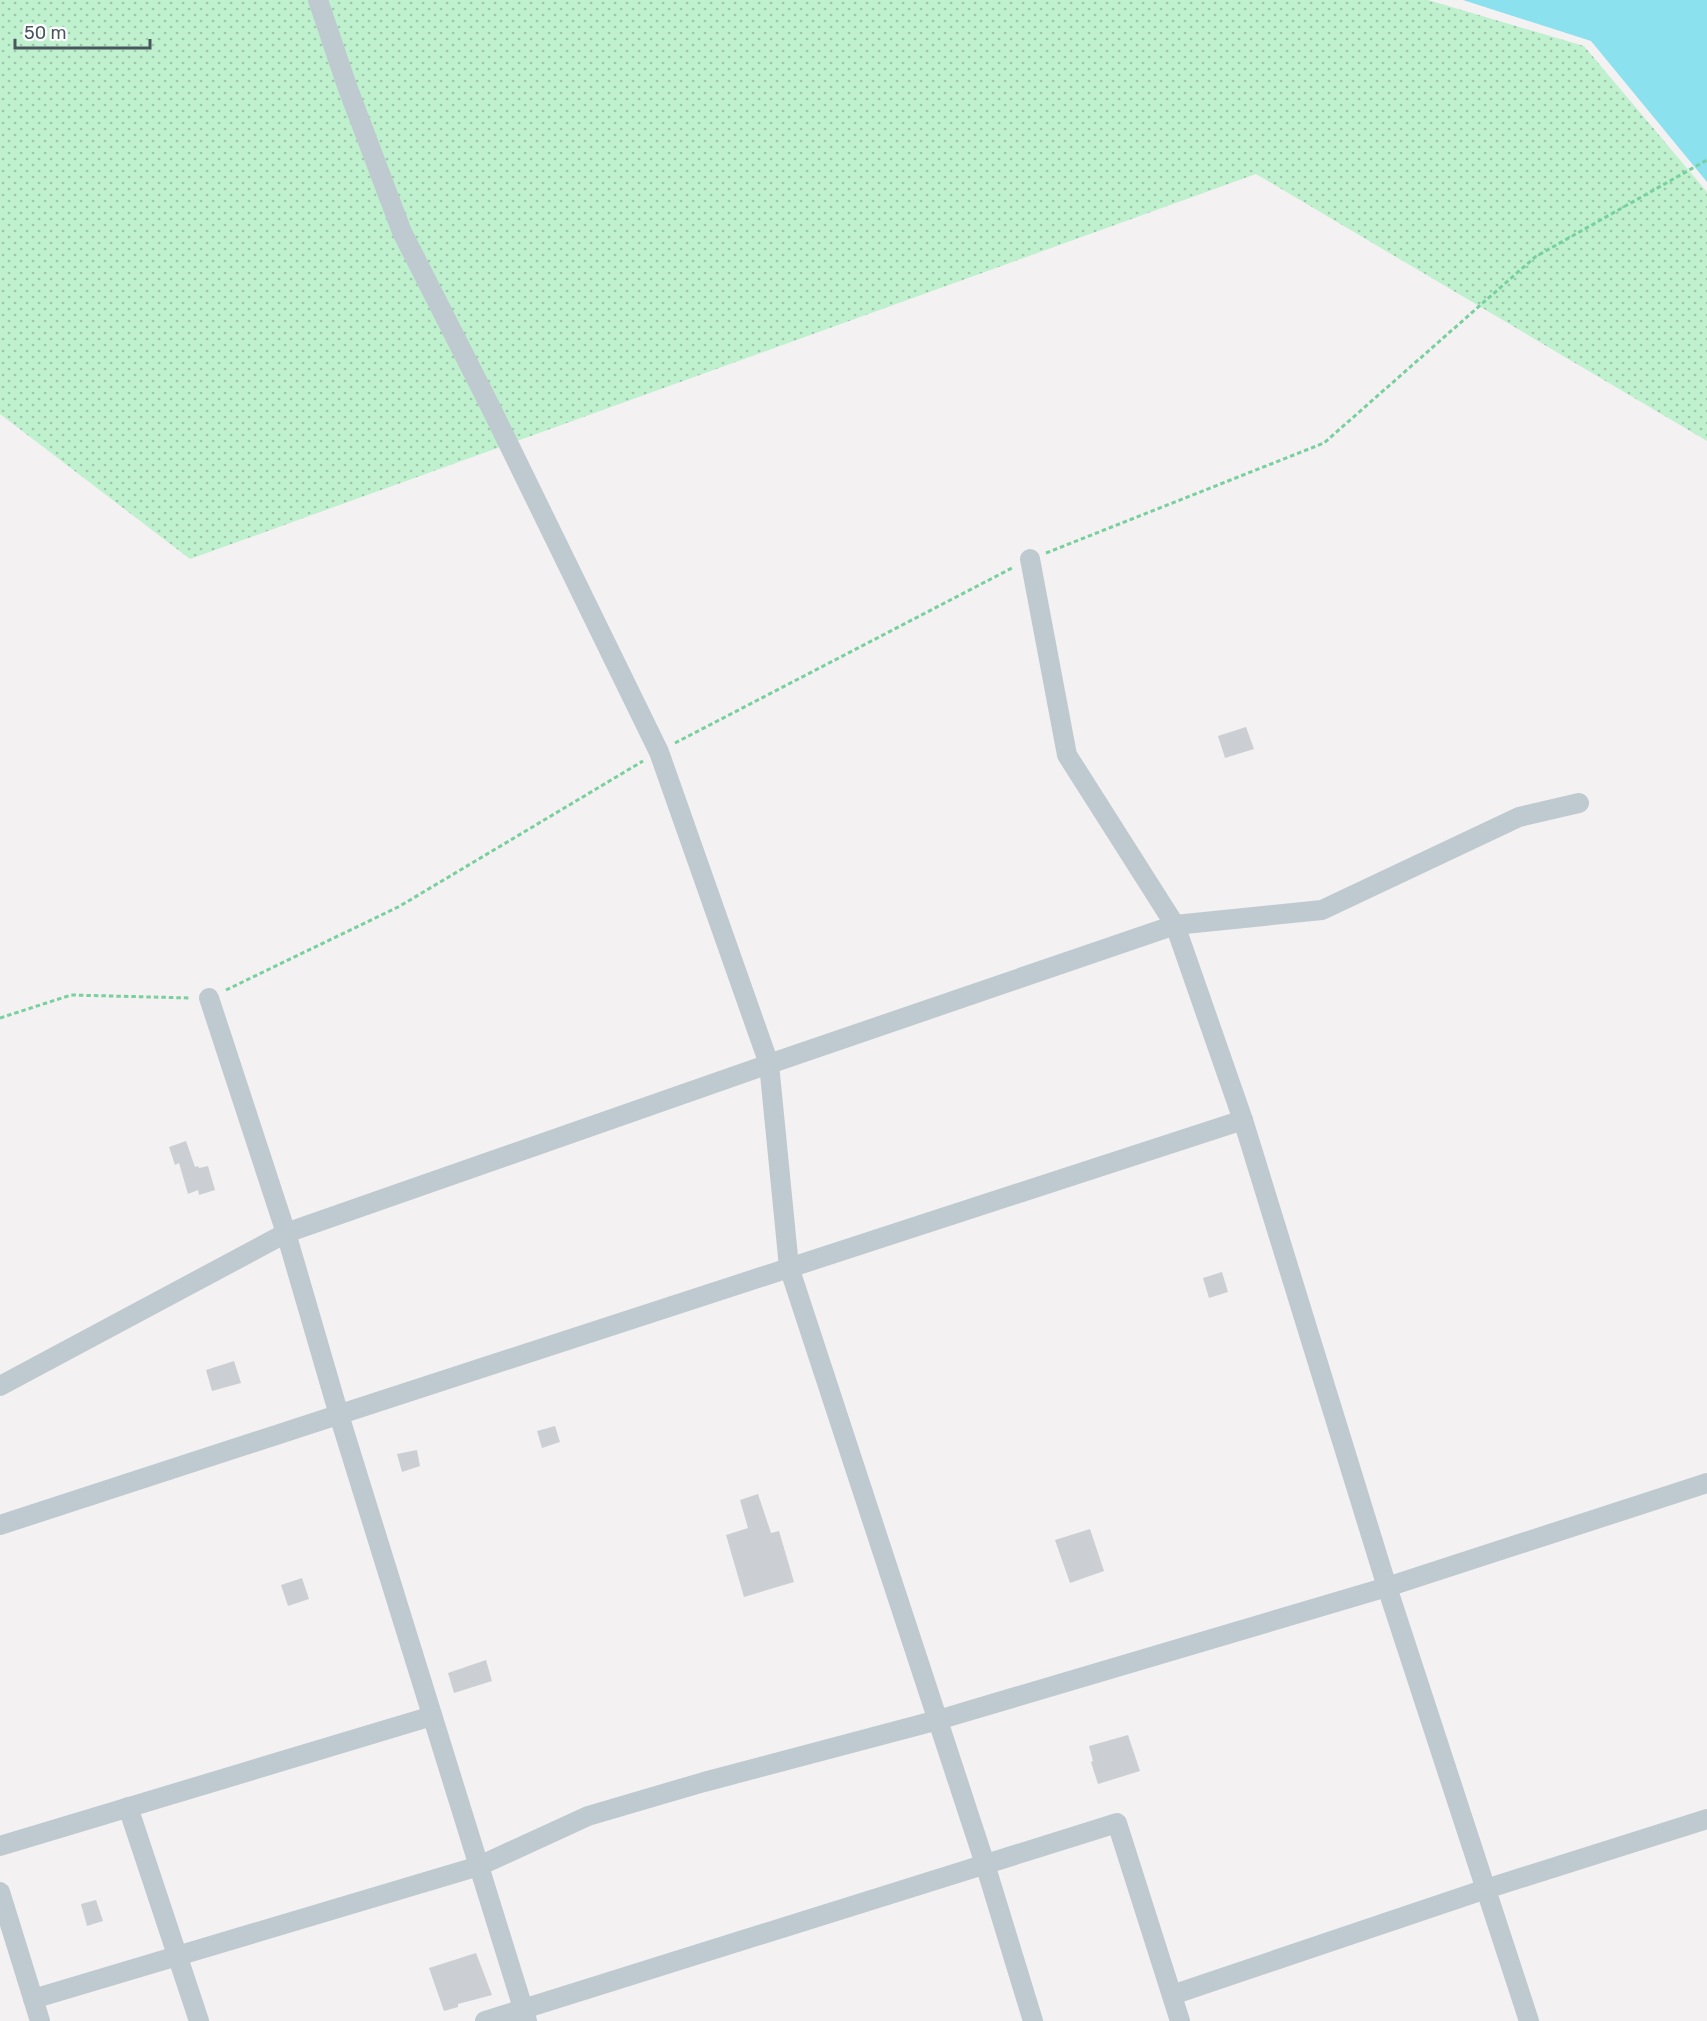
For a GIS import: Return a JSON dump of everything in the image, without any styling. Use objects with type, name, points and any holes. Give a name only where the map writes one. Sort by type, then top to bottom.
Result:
[{"type":"street","points":[[318,0],[347,86],[402,232],[659,752],[769,1064],[789,1267],[985,1864],[1030,2020]]},
{"type":"street","points":[[1030,559],[1067,755],[1175,925],[1243,1120],[1387,1587],[1529,2021]]},
{"type":"street","points":[[0,1386],[286,1233],[1175,925],[1322,910],[1519,817],[1579,802]]},
{"type":"street","points":[[209,998],[286,1233],[339,1415],[525,2015]]},
{"type":"street","points":[[0,1525],[1243,1120]]},
{"type":"street","points":[[33,1999],[479,1866],[588,1816],[704,1782],[938,1720],[1387,1587],[1707,1483]]},
{"type":"street","points":[[0,1846],[432,1716]]},
{"type":"street","points":[[128,1808],[199,2021]]},
{"type":"street","points":[[1172,1995],[1486,1889],[1707,1819]]},
{"type":"street","points":[[485,2021],[525,2015],[1117,1823],[1180,2021]]},
{"type":"street","points":[[0,1893],[40,2021]]},
{"type":"path","points":[[0,1018],[72,995],[209,998],[400,906],[659,752],[952,597],[1030,559],[1324,443],[1535,256],[1707,160]]},
{"type":"green space","points":[[0,0],[1428,0],[1584,46],[1707,192],[1707,441],[1256,174],[190,559],[0,414]]},
{"type":"water","points":[[1463,0],[1707,0],[1707,182],[1591,41]]},
{"type":"building","points":[[1246,727],[1254,749],[1225,758],[1218,736]]},
{"type":"building","points":[[186,1141],[195,1167],[208,1166],[215,1190],[199,1195],[198,1190],[188,1194],[179,1163],[175,1165],[169,1147]]},
{"type":"building","points":[[1222,1272],[1228,1292],[1209,1298],[1203,1278]]},
{"type":"building","points":[[234,1361],[241,1383],[212,1391],[206,1370]]},
{"type":"building","points":[[555,1426],[560,1442],[542,1448],[537,1431]]},
{"type":"building","points":[[417,1450],[420,1466],[402,1472],[397,1454]]},
{"type":"building","points":[[758,1494],[771,1533],[779,1531],[794,1582],[744,1597],[726,1535],[748,1528],[740,1500]]},
{"type":"building","points":[[1090,1529],[1104,1571],[1070,1583],[1055,1540]]},
{"type":"building","points":[[302,1578],[309,1599],[288,1606],[281,1585]]},
{"type":"building","points":[[486,1660],[492,1681],[454,1693],[448,1673]]},
{"type":"building","points":[[1128,1735],[1140,1771],[1098,1784],[1089,1746]]},
{"type":"building","points":[[96,1900],[103,1921],[87,1926],[81,1904]]},
{"type":"building","points":[[476,1953],[492,1995],[458,2004],[458,2007],[444,2011],[429,1968]]}]
